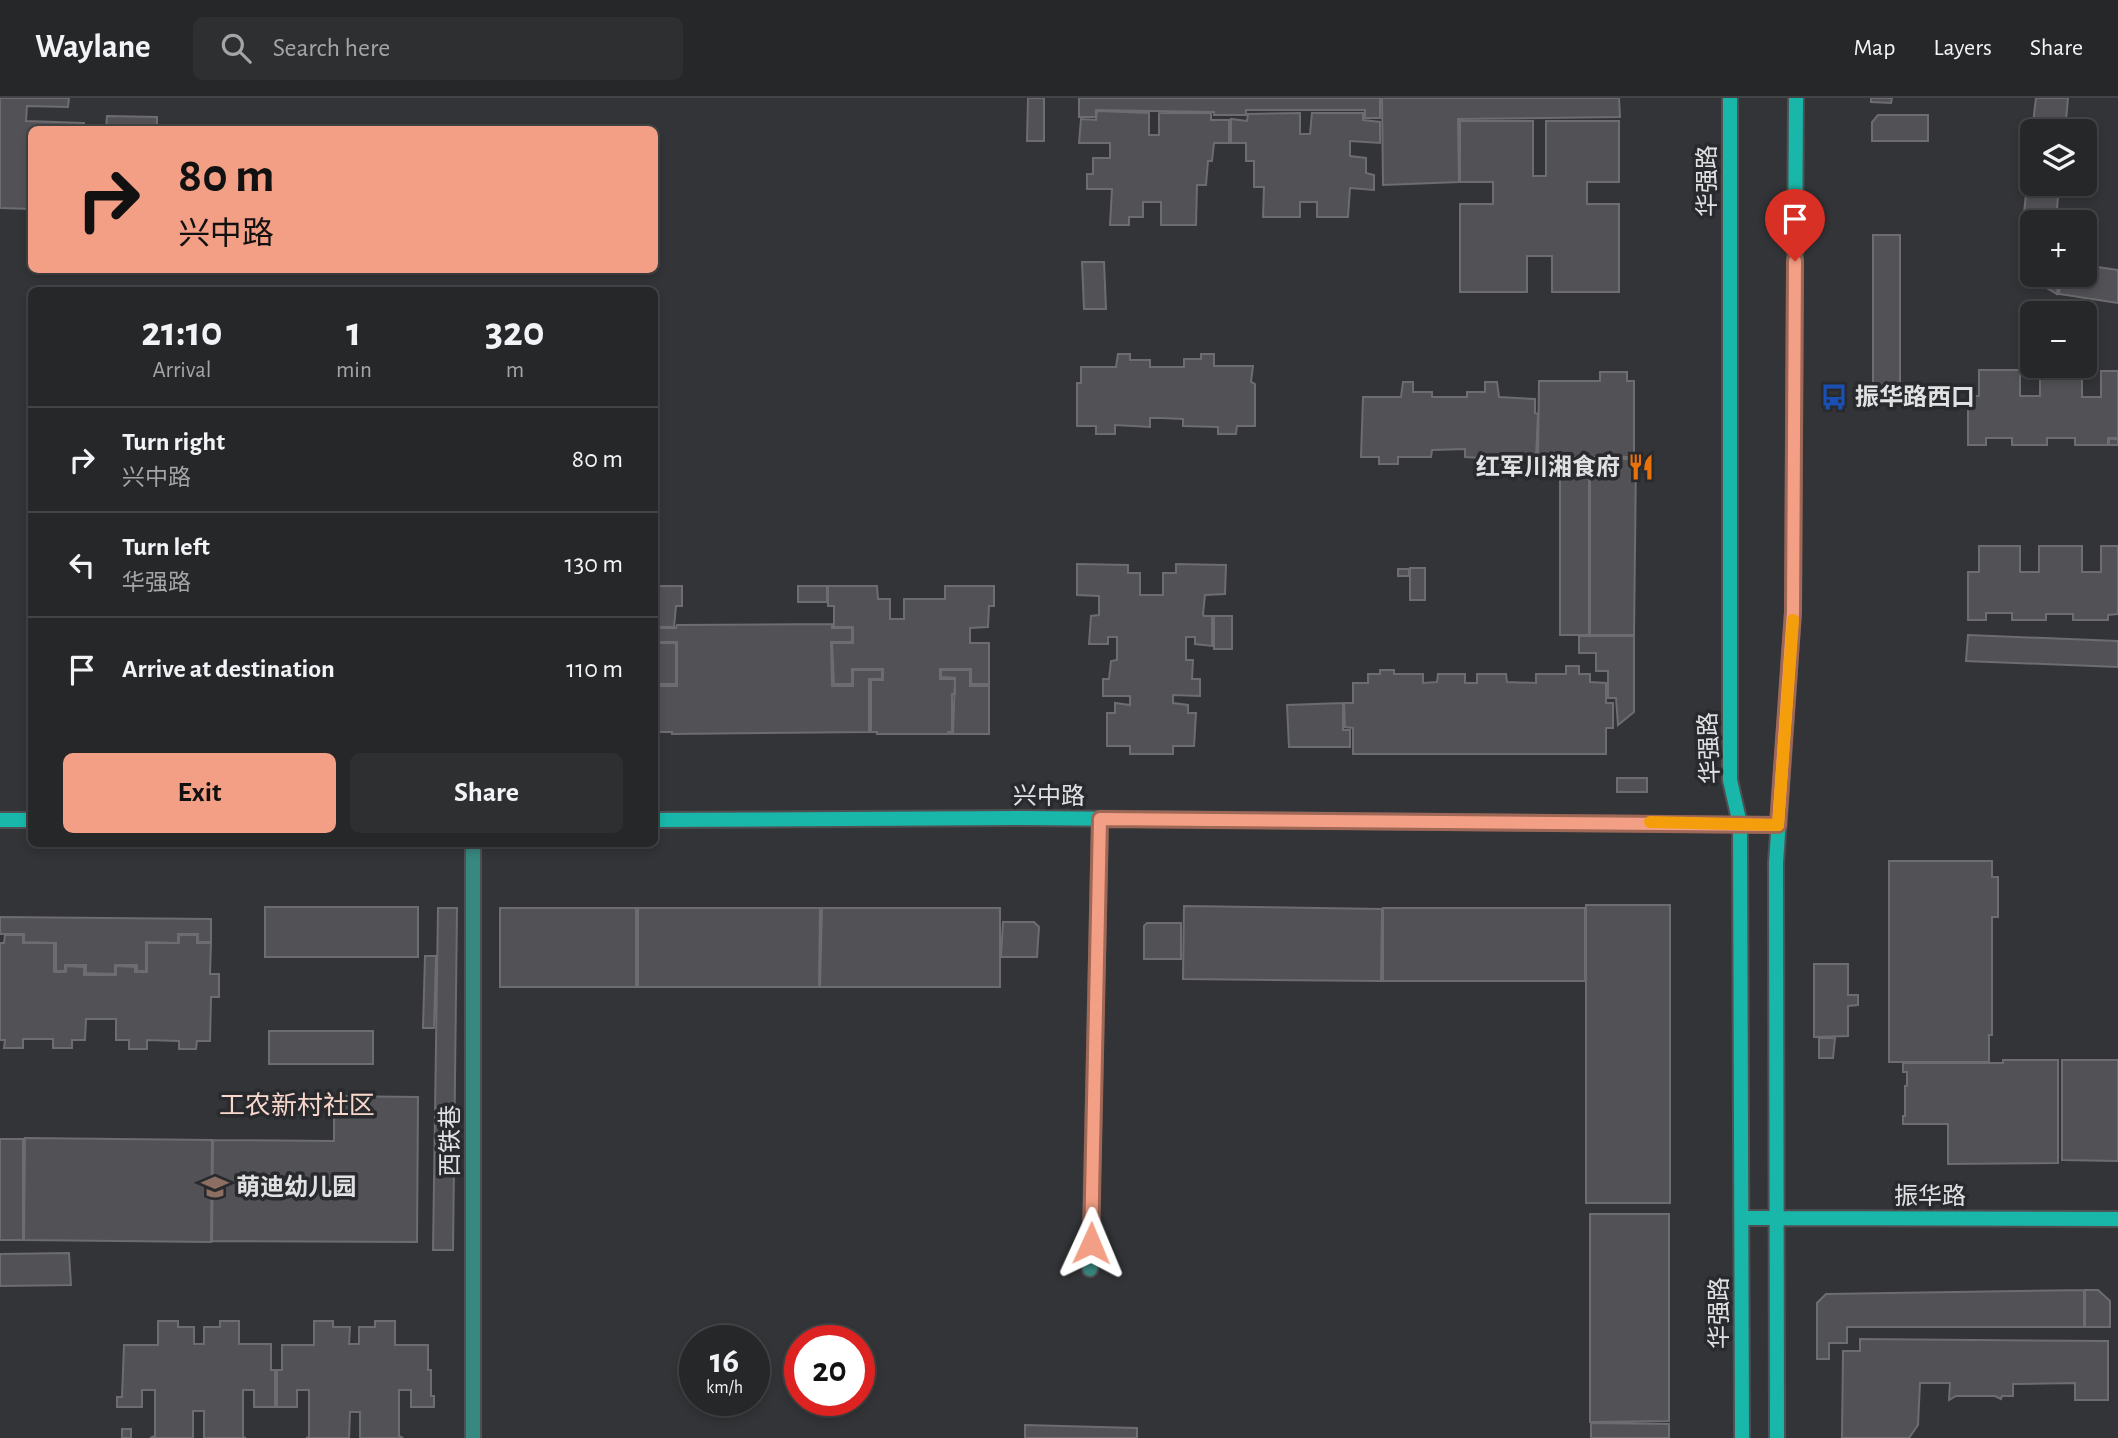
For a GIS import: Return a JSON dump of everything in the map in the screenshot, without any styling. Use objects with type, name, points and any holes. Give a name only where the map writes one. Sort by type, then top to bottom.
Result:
[{"type":"main road","name":"华强路","points":[[1730,98],[1730,780],[1740,824],[1742,1438]]},
{"type":"main road","points":[[1777,1438],[1776,863],[1793,612],[1796,98]]},
{"type":"main road","name":"兴中路","points":[[658,820],[1100,819],[1778,825]]},
{"type":"main road","points":[[0,820],[28,820]]},
{"type":"main road","name":"振华路","points":[[1742,1218],[2118,1219]]},
{"type":"street","points":[[1090,1269],[1100,819]]},
{"type":"street","name":"西铁巷","points":[[473,847],[473,1438]]},
{"type":"building","points":[[0,98],[69,98],[68,107],[27,106],[26,121],[84,123],[84,126],[28,126],[28,209],[0,208]]},
{"type":"building","points":[[1028,98],[1044,98],[1044,141],[1027,141]]},
{"type":"building","points":[[1079,98],[1380,98],[1380,118],[1365,118],[1365,110],[1246,110],[1246,115],[1214,115],[1214,112],[1096,110],[1096,117],[1079,117]]},
{"type":"building","points":[[1382,98],[1619,98],[1620,117],[1458,119],[1459,182],[1383,185]]},
{"type":"building","points":[[1871,98],[1892,98],[1891,103],[1871,102]]},
{"type":"building","points":[[2036,98],[2068,98],[2066,119],[2033,119]]},
{"type":"building","points":[[1097,111],[1149,113],[1149,135],[1159,135],[1159,113],[1211,113],[1211,120],[1229,120],[1229,143],[1214,143],[1212,161],[1208,161],[1206,185],[1197,185],[1196,225],[1161,225],[1161,202],[1143,202],[1143,217],[1129,217],[1129,225],[1110,225],[1112,189],[1087,189],[1087,174],[1093,174],[1093,158],[1110,158],[1110,143],[1079,143],[1081,119],[1096,120]]},
{"type":"building","points":[[1300,113],[1300,134],[1310,134],[1312,113],[1363,113],[1363,120],[1380,122],[1380,143],[1350,141],[1350,156],[1366,158],[1366,173],[1374,175],[1374,190],[1350,188],[1348,217],[1317,217],[1317,202],[1300,202],[1300,217],[1263,217],[1264,187],[1254,187],[1254,161],[1246,161],[1246,143],[1231,143],[1231,119],[1247,121],[1248,114]]},
{"type":"building","points":[[1878,115],[1928,115],[1928,141],[1872,141],[1872,122]]},
{"type":"building","points":[[107,116],[157,117],[157,126],[106,126]]},
{"type":"building","points":[[1460,121],[1533,121],[1533,176],[1546,176],[1546,121],[1619,121],[1619,182],[1587,182],[1587,204],[1619,204],[1619,292],[1552,292],[1552,256],[1527,256],[1527,292],[1460,292],[1460,204],[1493,204],[1493,182],[1460,182]]},
{"type":"building","points":[[2026,196],[2058,196],[2057,210],[2024,210]]},
{"type":"building","points":[[1873,235],[1900,235],[1900,401],[1873,401]]},
{"type":"building","points":[[1082,262],[1104,262],[1106,309],[1084,309]]},
{"type":"building","points":[[2097,267],[2118,270],[2118,303],[2059,294],[2060,287],[2097,287]]},
{"type":"building","points":[[2045,287],[2058,287],[2057,294]]},
{"type":"building","points":[[1118,354],[1130,354],[1130,360],[1150,360],[1150,367],[1184,367],[1184,359],[1201,359],[1201,354],[1214,354],[1214,366],[1253,366],[1251,382],[1255,384],[1255,426],[1237,426],[1236,434],[1218,434],[1218,427],[1183,426],[1183,419],[1150,418],[1150,427],[1115,425],[1115,434],[1096,434],[1096,426],[1077,426],[1077,383],[1081,383],[1081,367],[1116,367]]},
{"type":"building","points":[[1979,370],[2020,370],[2020,396],[2040,396],[2040,378],[2082,378],[2082,397],[2101,397],[2101,371],[2118,371],[2118,438],[2108,438],[2108,445],[2075,445],[2075,438],[2047,438],[2047,445],[2012,445],[2012,438],[1986,438],[1986,445],[1968,445],[1968,396],[1979,396]]},
{"type":"building","points":[[1600,372],[1627,372],[1627,381],[1634,381],[1634,457],[1538,457],[1539,381],[1600,381]]},
{"type":"building","points":[[1403,382],[1413,382],[1413,392],[1432,392],[1432,397],[1467,397],[1467,392],[1485,392],[1485,382],[1497,382],[1499,397],[1535,399],[1535,413],[1538,414],[1536,457],[1519,457],[1519,464],[1501,464],[1501,459],[1465,457],[1465,449],[1432,450],[1431,457],[1398,457],[1398,464],[1379,464],[1379,457],[1361,457],[1363,397],[1401,397]]},
{"type":"building","points":[[2109,439],[2118,439],[2118,445],[2109,445]]},
{"type":"building","points":[[1560,459],[1590,459],[1589,635],[1560,635]]},
{"type":"building","points":[[1592,459],[1636,459],[1634,635],[1590,635]]},
{"type":"building","points":[[1979,546],[2020,546],[2020,572],[2039,572],[2039,546],[2082,546],[2082,572],[2101,572],[2101,546],[2118,546],[2118,614],[2108,615],[2108,620],[2073,620],[2073,614],[2046,614],[2046,620],[2012,620],[2012,613],[1986,613],[1986,620],[1968,620],[1968,572],[1979,572]]},
{"type":"building","points":[[1077,564],[1128,565],[1128,573],[1140,573],[1140,595],[1163,595],[1163,573],[1176,573],[1176,564],[1226,565],[1225,594],[1205,595],[1203,614],[1212,616],[1212,646],[1195,644],[1195,637],[1186,637],[1186,660],[1193,660],[1192,679],[1200,679],[1200,696],[1173,695],[1173,703],[1188,705],[1188,713],[1196,713],[1194,746],[1173,746],[1173,754],[1130,754],[1130,746],[1107,746],[1107,713],[1115,713],[1115,703],[1130,705],[1130,696],[1103,696],[1103,679],[1109,679],[1111,661],[1117,660],[1117,637],[1108,637],[1108,644],[1089,644],[1091,616],[1099,615],[1099,596],[1077,595]]},
{"type":"building","points":[[1410,568],[1425,568],[1425,600],[1410,600]]},
{"type":"building","points":[[1398,569],[1409,569],[1409,576],[1398,576]]},
{"type":"building","points":[[658,586],[682,586],[682,606],[676,606],[674,627],[658,627]]},
{"type":"building","points":[[798,586],[827,586],[827,602],[798,602]]},
{"type":"building","points":[[828,586],[877,586],[878,599],[890,599],[890,619],[904,619],[904,599],[945,599],[945,586],[994,586],[994,606],[989,606],[988,627],[970,628],[970,643],[989,643],[989,684],[971,684],[971,669],[940,669],[940,679],[955,679],[955,694],[952,694],[952,732],[871,732],[871,680],[883,680],[883,669],[852,669],[852,684],[834,684],[832,643],[853,643],[853,627],[834,627],[834,606],[828,606]]},
{"type":"building","points":[[1214,616],[1232,616],[1232,649],[1214,649]]},
{"type":"building","points":[[832,624],[832,628],[852,628],[852,642],[831,642],[832,686],[853,686],[853,670],[882,670],[882,679],[869,679],[869,732],[658,732],[658,686],[677,686],[677,642],[658,642],[658,628],[676,628],[677,625]]},
{"type":"building","points":[[1968,635],[2118,641],[2118,667],[1966,661]]},
{"type":"building","points":[[1579,636],[1634,636],[1634,712],[1618,725],[1616,698],[1608,698],[1608,671],[1596,671],[1596,653],[1579,653]]},
{"type":"building","points":[[658,643],[676,643],[676,684],[658,684]]},
{"type":"building","points":[[1566,666],[1579,666],[1579,674],[1590,674],[1590,682],[1606,683],[1606,703],[1613,703],[1613,728],[1606,728],[1606,754],[1353,754],[1353,728],[1345,727],[1344,703],[1353,703],[1353,683],[1368,683],[1368,674],[1380,674],[1380,670],[1394,670],[1394,674],[1423,674],[1423,683],[1437,682],[1438,674],[1465,674],[1465,683],[1477,683],[1477,674],[1506,674],[1507,682],[1536,683],[1536,674],[1566,674]]},
{"type":"building","points":[[941,670],[970,670],[970,686],[989,686],[989,734],[949,734],[953,733],[955,678],[941,677]]},
{"type":"building","points":[[1343,703],[1343,730],[1350,730],[1350,747],[1289,747],[1287,705]]},
{"type":"building","points":[[1617,778],[1647,778],[1647,792],[1617,792]]},
{"type":"building","points":[[1889,861],[1992,861],[1992,877],[1998,877],[1998,917],[1992,917],[1992,1035],[1989,1035],[1989,1062],[1889,1062]]},
{"type":"building","points":[[1586,905],[1670,905],[1670,1203],[1586,1203]]},
{"type":"building","points":[[1184,906],[1382,909],[1381,981],[1183,979]]},
{"type":"building","points":[[265,907],[418,907],[418,957],[265,957]]},
{"type":"building","points":[[438,908],[457,908],[453,1250],[433,1250]]},
{"type":"building","points":[[500,908],[636,908],[636,987],[500,987]]},
{"type":"building","points":[[638,908],[820,908],[819,987],[638,987]]},
{"type":"building","points":[[822,908],[1000,908],[1000,987],[820,987]]},
{"type":"building","points":[[1383,908],[1585,908],[1585,981],[1383,981]]},
{"type":"building","points":[[0,917],[211,919],[211,942],[198,942],[198,934],[178,934],[178,943],[146,942],[146,971],[137,971],[137,965],[115,965],[115,974],[86,973],[86,965],[65,965],[65,971],[56,971],[56,943],[24,942],[24,934],[0,934]]},
{"type":"building","points":[[1003,922],[1034,922],[1039,927],[1037,957],[1001,957]]},
{"type":"building","points":[[1147,923],[1181,923],[1181,959],[1144,959],[1144,926]]},
{"type":"building","points":[[5,935],[23,935],[23,943],[54,943],[54,972],[66,972],[66,966],[84,967],[84,975],[116,975],[116,966],[135,967],[135,972],[147,972],[147,943],[179,943],[179,935],[197,935],[197,943],[211,943],[210,974],[219,974],[219,997],[211,997],[210,1041],[197,1041],[196,1049],[179,1049],[179,1041],[147,1040],[147,1049],[129,1049],[129,1040],[116,1040],[116,1019],[86,1019],[85,1040],[72,1040],[72,1048],[53,1048],[53,1039],[23,1039],[23,1048],[4,1048],[5,1040],[0,1040],[0,943],[4,943]]},
{"type":"building","points":[[425,956],[436,956],[434,1028],[423,1028]]},
{"type":"building","points":[[1814,964],[1848,964],[1848,995],[1858,995],[1858,1005],[1848,1006],[1848,1036],[1814,1037]]},
{"type":"building","points":[[269,1031],[373,1031],[373,1064],[269,1064]]},
{"type":"building","points":[[1819,1038],[1835,1038],[1833,1058],[1819,1058]]},
{"type":"building","points":[[2003,1060],[2058,1060],[2058,1163],[1948,1164],[1948,1124],[1903,1124],[1907,1072],[1903,1072],[1903,1063],[2003,1063]]},
{"type":"building","points":[[2062,1060],[2118,1060],[2118,1161],[2062,1160]]},
{"type":"building","points":[[334,1096],[418,1097],[417,1242],[212,1241],[213,1140],[334,1141]]},
{"type":"building","points":[[25,1138],[212,1140],[211,1242],[24,1240]]},
{"type":"building","points":[[0,1139],[23,1139],[23,1240],[0,1240]]},
{"type":"building","points":[[1590,1214],[1669,1214],[1669,1421],[1590,1422]]},
{"type":"building","points":[[69,1253],[71,1285],[0,1286],[0,1254]]},
{"type":"building","points":[[2084,1290],[2084,1327],[1847,1327],[1847,1343],[1829,1343],[1829,1359],[1817,1359],[1817,1303],[1826,1294]]},
{"type":"building","points":[[2085,1290],[2098,1290],[2110,1301],[2110,1327],[2085,1327]]},
{"type":"building","points":[[158,1321],[178,1321],[178,1327],[194,1327],[194,1344],[204,1344],[204,1327],[220,1327],[220,1321],[239,1321],[239,1344],[271,1344],[271,1370],[275,1370],[275,1407],[254,1407],[254,1390],[243,1390],[243,1437],[246,1438],[204,1438],[204,1411],[193,1411],[193,1438],[150,1438],[155,1436],[155,1390],[142,1390],[142,1407],[117,1407],[117,1397],[122,1397],[124,1345],[158,1345]]},
{"type":"building","points":[[314,1321],[333,1321],[333,1327],[350,1327],[349,1344],[359,1344],[359,1327],[375,1327],[375,1321],[395,1321],[395,1345],[428,1345],[428,1370],[431,1370],[431,1396],[434,1396],[434,1407],[411,1407],[411,1390],[399,1390],[399,1436],[403,1438],[360,1438],[360,1412],[350,1412],[349,1438],[306,1438],[309,1437],[309,1390],[297,1390],[297,1407],[277,1407],[277,1370],[282,1370],[282,1345],[314,1345]]},
{"type":"building","points":[[1860,1339],[2108,1341],[2108,1400],[2075,1400],[2075,1383],[2013,1384],[2013,1396],[2002,1396],[2001,1399],[1995,1396],[1956,1396],[1949,1400],[1950,1383],[1920,1383],[1918,1425],[1909,1438],[1842,1438],[1843,1351],[1860,1351]]},
{"type":"building","points":[[1591,1423],[1669,1424],[1669,1438],[1591,1438]]},
{"type":"building","points":[[1025,1425],[1137,1428],[1137,1438],[1025,1438]]},
{"type":"building","points":[[122,1429],[131,1429],[131,1438],[122,1438]]},
{"type":"slow traffic","points":[[1650,822],[1778,825],[1793,620]]},
{"type":"place","name":"振华路西口","points":[[1834,397]]},
{"type":"place","name":"红军川湘食府","points":[[1641,467]]},
{"type":"place","name":"萌迪幼儿园","points":[[215,1187]]},
{"type":"district","name":"工农新村社区","points":[[297,1105]]},
{"type":"route","points":[[1091,1243],[1100,819],[1778,825],[1793,612],[1795,261]]}]
